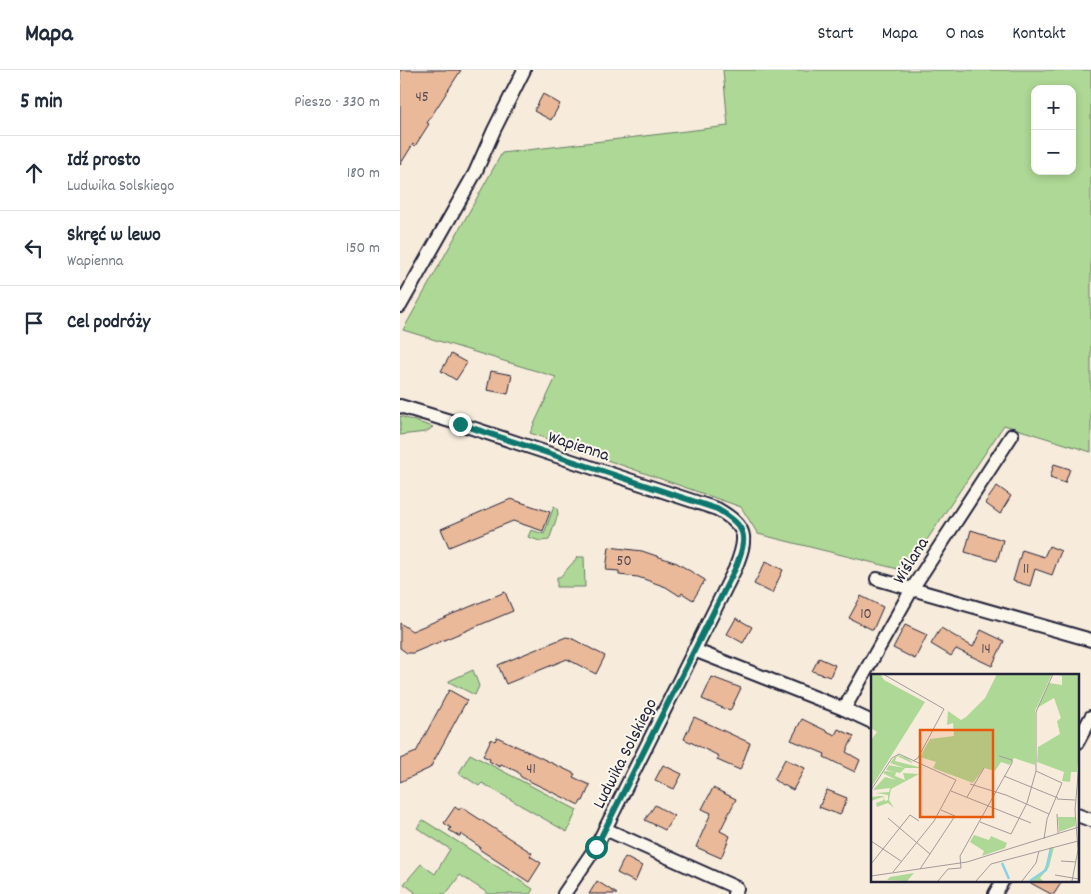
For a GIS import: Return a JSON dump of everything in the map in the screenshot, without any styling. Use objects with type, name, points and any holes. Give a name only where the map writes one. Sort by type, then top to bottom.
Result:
[{"type":"street","points":[[400,306],[475,173],[524,70]]},
{"type":"street","name":"Wapienna","points":[[400,406],[717,509],[734,519],[741,528]]},
{"type":"street","name":"Wiślana","points":[[844,709],[912,589],[1012,434]]},
{"type":"street","name":"Ludwika Solskiego","points":[[564,894],[596,847],[742,552],[744,540],[741,528]]},
{"type":"street","points":[[876,579],[1091,640]]},
{"type":"street","points":[[694,650],[844,709],[871,722]]},
{"type":"street","points":[[1078,740],[1091,717]]},
{"type":"street","points":[[1078,815],[1091,820]]},
{"type":"street","points":[[605,829],[737,888],[734,894]]},
{"type":"street","points":[[995,894],[1002,882]]},
{"type":"green space","points":[[723,70],[1091,70],[1091,452],[1004,425],[906,571],[758,534],[741,507],[530,433],[556,377],[403,330],[502,153],[728,126]]},
{"type":"green space","points":[[400,416],[433,427],[426,432],[400,435]]},
{"type":"green space","points":[[554,506],[557,508],[558,514],[549,540],[540,541],[528,537],[531,530],[544,534]]},
{"type":"green space","points":[[578,557],[584,557],[585,587],[557,587],[557,577],[560,577]]},
{"type":"green space","points":[[473,670],[479,686],[475,695],[449,682],[449,681]]},
{"type":"green space","points":[[470,754],[577,810],[567,832],[482,783],[479,786],[459,773]]},
{"type":"green space","points":[[423,820],[533,889],[530,894],[489,894],[460,875],[446,894],[414,894],[415,892],[404,884],[421,864],[435,874],[450,849],[417,828]]},
{"type":"building","points":[[400,70],[461,70],[427,123],[429,124],[415,146],[413,144],[400,165]]},
{"type":"building","points":[[543,94],[560,104],[551,120],[534,111]]},
{"type":"building","points":[[451,354],[467,363],[456,380],[441,371]]},
{"type":"building","points":[[491,371],[512,375],[508,394],[487,390]]},
{"type":"building","points":[[1054,464],[1070,469],[1065,483],[1050,478]]},
{"type":"building","points":[[997,486],[1011,496],[1000,514],[985,503]]},
{"type":"building","points":[[511,499],[550,512],[543,531],[513,521],[449,547],[441,529]]},
{"type":"building","points":[[971,530],[1003,540],[997,561],[965,552]]},
{"type":"building","points":[[1049,546],[1061,551],[1052,575],[1035,569],[1030,586],[1013,581],[1022,550],[1044,557]]},
{"type":"building","points":[[609,547],[642,551],[677,563],[705,580],[693,600],[682,593],[680,596],[666,587],[638,577],[619,575],[619,571],[606,570]]},
{"type":"building","points":[[766,561],[783,570],[772,593],[754,584]]},
{"type":"building","points":[[505,592],[513,611],[413,653],[407,653],[400,648],[400,623],[412,631]]},
{"type":"building","points":[[861,596],[883,607],[873,630],[849,618]]},
{"type":"building","points":[[736,618],[752,627],[743,643],[727,634]]},
{"type":"building","points":[[905,625],[927,635],[915,659],[893,648]]},
{"type":"building","points":[[941,628],[973,647],[981,630],[1004,641],[992,666],[956,649],[951,656],[931,644]]},
{"type":"building","points":[[566,637],[605,656],[596,674],[567,659],[506,684],[498,665]]},
{"type":"building","points":[[819,658],[835,665],[830,677],[812,671]]},
{"type":"building","points":[[712,677],[741,688],[730,711],[702,699]]},
{"type":"building","points":[[449,690],[467,700],[430,768],[400,782],[400,759],[416,752]]},
{"type":"building","points":[[694,717],[750,743],[740,770],[717,760],[719,756],[684,739]]},
{"type":"building","points":[[802,719],[835,735],[838,729],[854,736],[846,752],[860,760],[855,772],[824,757],[825,754],[791,740]]},
{"type":"building","points":[[497,737],[575,774],[573,777],[590,785],[583,801],[579,805],[521,777],[518,772],[501,764],[500,767],[489,761],[490,759],[483,756],[491,739],[495,741]]},
{"type":"building","points":[[785,759],[805,768],[793,790],[774,780]]},
{"type":"building","points":[[663,765],[682,774],[674,789],[655,780]]},
{"type":"building","points":[[713,788],[736,799],[720,831],[730,836],[721,858],[696,847],[711,813],[702,809]]},
{"type":"building","points":[[827,790],[847,798],[840,815],[819,807]]},
{"type":"building","points":[[655,805],[674,816],[665,830],[645,820]]},
{"type":"building","points":[[455,807],[459,810],[461,807],[532,853],[530,856],[541,863],[529,882],[479,849],[480,847],[461,834],[460,837],[449,830],[451,828],[444,823]]},
{"type":"building","points":[[625,857],[642,866],[635,882],[617,873]]},
{"type":"building","points":[[597,881],[617,894],[589,894]]},
{"type":"building","points":[[1029,882],[1062,882],[1054,894]]},
{"type":"route","points":[[460,424],[717,509],[734,519],[741,528],[744,540],[742,552],[735,569],[596,847]]}]
